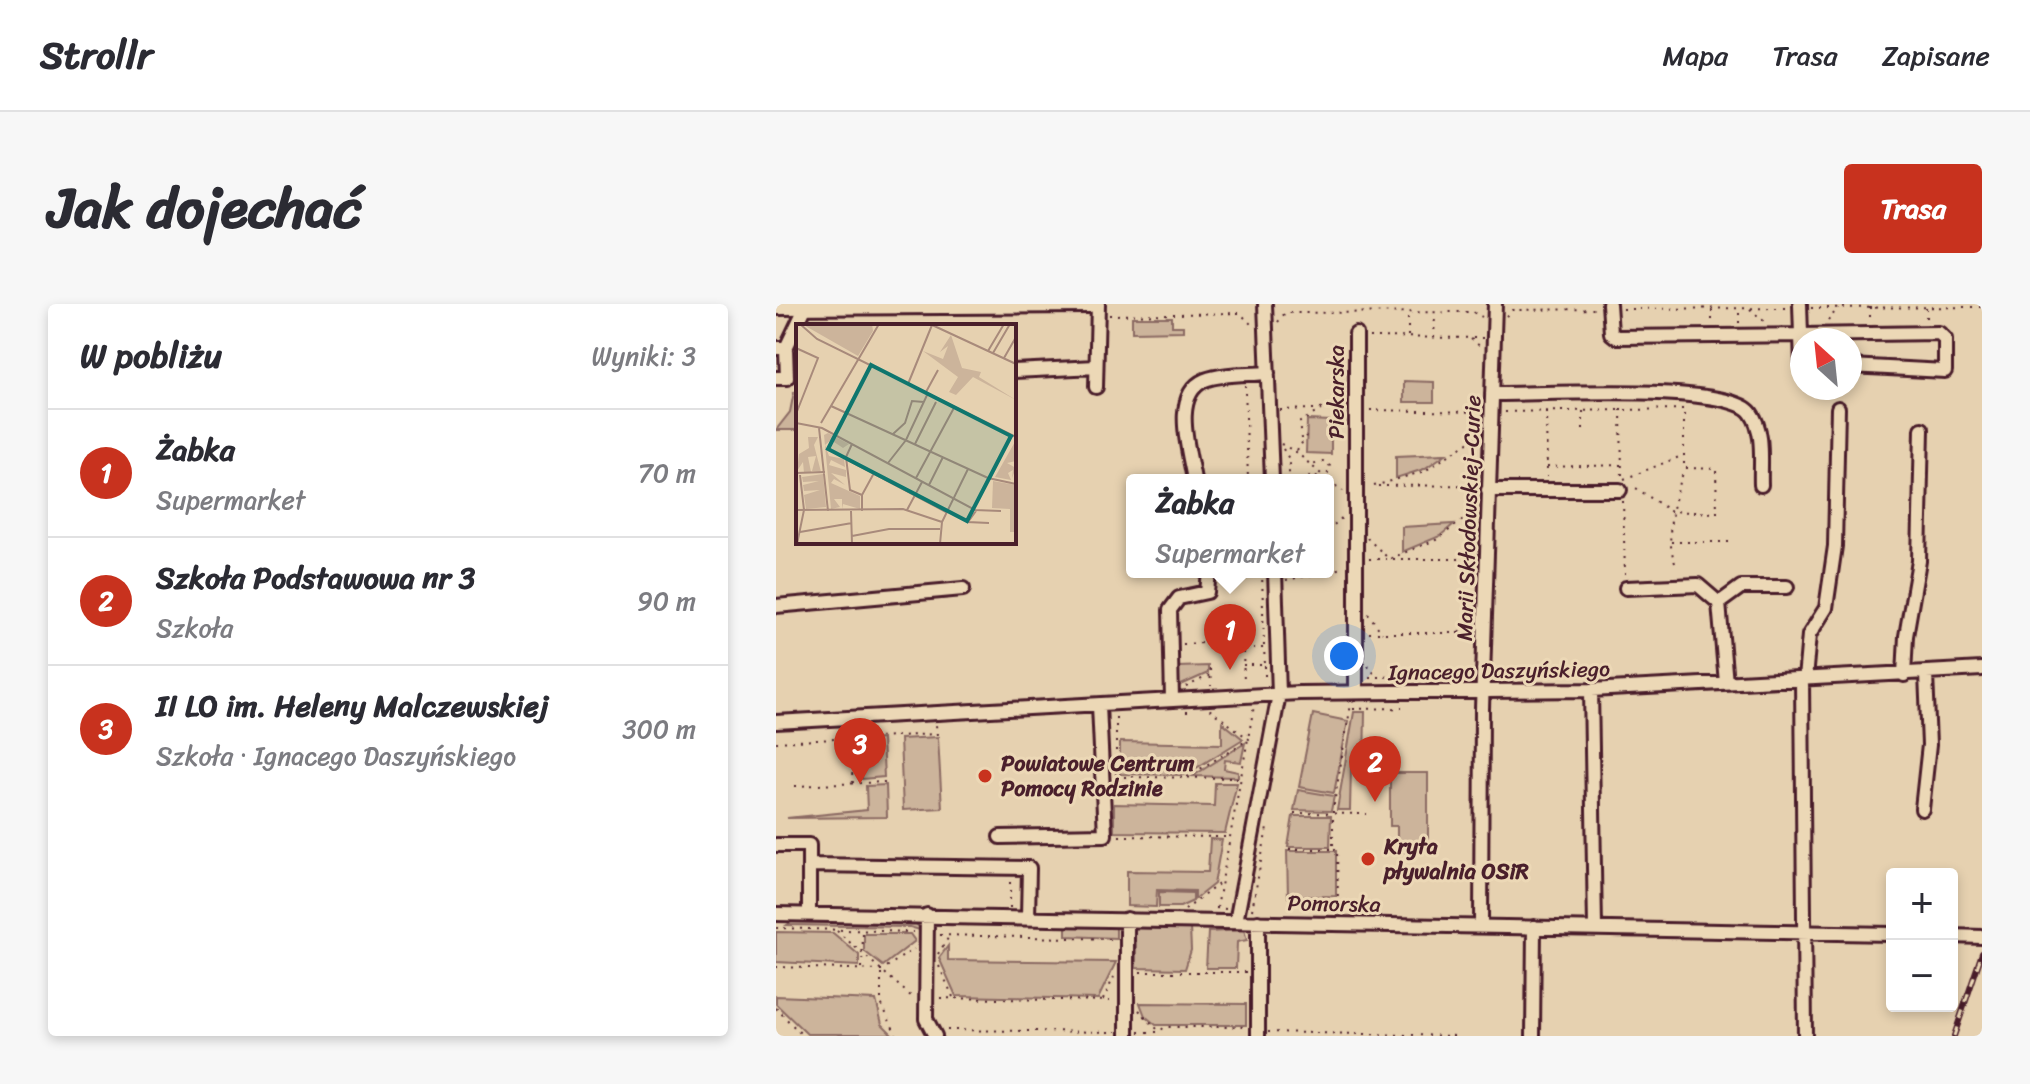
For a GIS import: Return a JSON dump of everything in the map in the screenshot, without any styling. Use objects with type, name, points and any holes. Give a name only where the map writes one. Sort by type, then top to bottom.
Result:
[{"type":"main road","points":[[776,306],[1090,304]]},
{"type":"street","points":[[1096,387],[1098,304]]},
{"type":"street","points":[[1265,304],[1272,474]]},
{"type":"street","name":"Marii Skłodowskiej-Curie","points":[[1481,926],[1484,488],[1495,304]]},
{"type":"street","points":[[776,378],[787,378],[781,348],[806,306]]},
{"type":"street","points":[[1800,306],[1801,328]]},
{"type":"street","points":[[1610,307],[1613,336],[1790,335]]},
{"type":"street","points":[[1862,334],[1927,333],[1944,336],[1945,371],[1862,367]]},
{"type":"street","name":"Piekarska","points":[[1353,697],[1356,677],[1360,336]]},
{"type":"street","points":[[1016,371],[1096,367]]},
{"type":"street","points":[[1193,474],[1185,419],[1191,394],[1209,379],[1268,373]]},
{"type":"street","points":[[1492,394],[1660,393],[1731,400],[1750,411],[1758,427],[1761,485]]},
{"type":"street","points":[[1805,1036],[1803,679],[1809,635],[1826,608],[1835,546],[1838,408]]},
{"type":"street","points":[[1904,675],[1906,636],[1919,561],[1922,429]]},
{"type":"street","points":[[1484,488],[1622,489]]},
{"type":"street","points":[[1172,700],[1170,610],[1179,598],[1207,592],[1208,578]]},
{"type":"street","points":[[1236,922],[1279,694],[1271,578]]},
{"type":"street","points":[[1626,588],[1698,585],[1719,603],[1726,683]]},
{"type":"street","points":[[1719,603],[1741,587],[1787,587]]},
{"type":"street","points":[[776,606],[963,589]]},
{"type":"street","name":"Ignacego Daszyńskiego","points":[[776,722],[1279,694],[1353,697],[1591,690],[1982,669]]},
{"type":"street","points":[[1922,809],[1929,745],[1926,674]]},
{"type":"street","points":[[1591,690],[1595,927]]},
{"type":"street","points":[[1000,837],[1105,835],[1099,705]]},
{"type":"street","points":[[776,845],[809,845],[809,914]]},
{"type":"street","points":[[809,865],[1029,868],[1028,917]]},
{"type":"street","name":"Pomorska","points":[[776,914],[1886,934]]},
{"type":"street","points":[[927,915],[926,1009],[928,1024],[937,1030]]},
{"type":"street","points":[[1127,919],[1127,1034]]},
{"type":"street","points":[[1258,922],[1258,1032]]},
{"type":"street","points":[[1533,1036],[1534,927]]},
{"type":"street","points":[[1958,936],[1982,937]]},
{"type":"path","points":[[1222,304],[1222,313]]},
{"type":"path","points":[[1516,304],[1514,310],[1982,307]]},
{"type":"path","points":[[1870,307],[1871,334]]},
{"type":"path","points":[[1926,307],[1927,333]]},
{"type":"path","points":[[1712,308],[1713,336]]},
{"type":"path","points":[[1739,308],[1739,336]]},
{"type":"path","points":[[1749,308],[1780,335]]},
{"type":"path","points":[[1822,328],[1838,308]]},
{"type":"path","points":[[1434,338],[1435,312]]},
{"type":"path","points":[[1240,313],[1252,326],[1276,325],[1285,313],[1473,312],[1485,318]]},
{"type":"path","points":[[1408,313],[1408,337]]},
{"type":"path","points":[[1360,336],[1484,338]]},
{"type":"path","points":[[1470,338],[1484,349]]},
{"type":"path","points":[[1244,375],[1248,474]]},
{"type":"path","points":[[1245,401],[1257,400]]},
{"type":"path","points":[[1302,439],[1300,422],[1323,409]]},
{"type":"path","points":[[1621,409],[1626,588]]},
{"type":"path","points":[[1500,412],[1684,409],[1684,468],[1670,511],[1670,542],[1675,563]]},
{"type":"path","points":[[1279,410],[1482,412]]},
{"type":"path","points":[[1583,410],[1583,434]]},
{"type":"path","points":[[1546,411],[1547,489]]},
{"type":"path","points":[[1246,426],[1258,425]]},
{"type":"path","points":[[1334,523],[1358,497],[1374,486],[1425,471],[1481,434]]},
{"type":"path","points":[[1296,452],[1306,436]]},
{"type":"path","points":[[1280,444],[1296,452],[1321,474]]},
{"type":"path","points":[[1247,450],[1258,449]]},
{"type":"path","points":[[1622,489],[1684,455]]},
{"type":"path","points":[[1312,464],[1318,460],[1327,463],[1329,474]]},
{"type":"path","points":[[1546,467],[1622,465]]},
{"type":"path","points":[[1622,489],[1670,511],[1717,513],[1716,469],[1684,468]]},
{"type":"path","points":[[1334,484],[1358,497]]},
{"type":"path","points":[[1374,486],[1484,488]]},
{"type":"path","points":[[1389,559],[1436,540],[1479,508]]},
{"type":"path","points":[[1365,535],[1389,559]]},
{"type":"path","points":[[1670,542],[1731,542]]},
{"type":"path","points":[[1364,559],[1478,559]]},
{"type":"path","points":[[1334,570],[1349,566]]},
{"type":"path","points":[[1265,679],[1264,648],[1271,578]]},
{"type":"path","points":[[1363,605],[1382,633]]},
{"type":"path","points":[[1459,633],[1476,613]]},
{"type":"path","points":[[1364,634],[1476,633]]},
{"type":"path","points":[[1175,644],[1222,642]]},
{"type":"path","points":[[1244,685],[1243,648],[1264,648]]},
{"type":"path","points":[[1364,660],[1377,677]]},
{"type":"path","points":[[1243,665],[1265,665]]},
{"type":"path","points":[[1210,669],[1211,687]]},
{"type":"path","points":[[1182,689],[1210,675]]},
{"type":"path","points":[[1356,677],[1475,676]]},
{"type":"path","points":[[1333,849],[1333,813],[1353,697]]},
{"type":"path","points":[[1216,908],[1254,706]]},
{"type":"path","points":[[1351,709],[1402,708]]},
{"type":"path","points":[[1213,719],[1211,709],[1249,739]]},
{"type":"path","points":[[1187,710],[1187,719]]},
{"type":"path","points":[[1116,714],[1116,777],[1242,778]]},
{"type":"path","points":[[776,742],[937,734],[936,725]]},
{"type":"path","points":[[785,733],[786,742]]},
{"type":"path","points":[[853,783],[852,772],[860,767],[858,738]]},
{"type":"path","points":[[1186,778],[1249,739]]},
{"type":"path","points":[[795,786],[885,782]]},
{"type":"path","points":[[1294,813],[1367,814]]},
{"type":"path","points":[[1105,835],[1230,837]]},
{"type":"path","points":[[1289,849],[1337,849],[1338,903]]},
{"type":"path","points":[[1010,870],[1010,909]]},
{"type":"path","points":[[1181,913],[1222,881]]},
{"type":"path","points":[[776,928],[912,931],[919,935]]},
{"type":"path","points":[[836,930],[926,1009]]},
{"type":"path","points":[[862,969],[863,930]]},
{"type":"path","points":[[936,935],[1118,940]]},
{"type":"path","points":[[935,958],[950,935]]},
{"type":"path","points":[[776,967],[882,970],[919,944]]},
{"type":"path","points":[[935,971],[936,947]]},
{"type":"path","points":[[935,958],[954,998]]},
{"type":"path","points":[[882,970],[881,1003],[897,1036]]},
{"type":"path","points":[[1136,977],[1137,972],[1251,972]]},
{"type":"path","points":[[1102,1001],[1116,973]]},
{"type":"path","points":[[935,998],[1117,1001]]},
{"type":"path","points":[[1137,1003],[1147,1022],[1160,1032]]},
{"type":"path","points":[[776,1008],[803,1036]]},
{"type":"path","points":[[937,1030],[1127,1034],[1160,1032],[1164,1027],[1459,1036]]},
{"type":"shaded area","points":[[1132,317],[1172,317],[1172,326],[1183,326],[1183,331],[1132,332]]},
{"type":"shaded area","points":[[1404,381],[1434,382],[1434,402],[1404,402]]},
{"type":"shaded area","points":[[794,392],[796,430],[776,430],[790,412]]},
{"type":"shaded area","points":[[1307,420],[1331,421],[1331,454],[1306,453]]},
{"type":"shaded area","points":[[1446,454],[1424,469],[1396,478],[1396,456]]},
{"type":"shaded area","points":[[1454,524],[1440,536],[1402,552],[1402,527]]},
{"type":"shaded area","points":[[1208,666],[1208,673],[1179,686],[1178,667]]},
{"type":"shaded area","points":[[1354,712],[1365,712],[1364,767],[1351,768],[1350,810],[1337,810]]},
{"type":"shaded area","points":[[1313,714],[1348,721],[1334,793],[1299,787]]},
{"type":"shaded area","points":[[1222,722],[1243,739],[1185,775],[1120,774],[1120,742],[1222,744]]},
{"type":"shaded area","points":[[938,737],[942,808],[903,810],[900,739]]},
{"type":"shaded area","points":[[882,739],[884,777],[862,779],[860,741]]},
{"type":"shaded area","points":[[1245,743],[1241,762],[1225,760],[1224,769],[1238,772],[1238,777],[1193,776]]},
{"type":"shaded area","points":[[1390,773],[1428,773],[1428,851],[1397,852],[1397,826],[1390,826]]},
{"type":"shaded area","points":[[1215,783],[1237,783],[1225,833],[1114,832],[1114,804],[1214,806]]},
{"type":"shaded area","points":[[886,785],[887,817],[787,818],[867,810],[866,786]]},
{"type":"shaded area","points":[[1298,790],[1334,796],[1331,811],[1294,810]]},
{"type":"shaded area","points":[[1293,816],[1331,816],[1330,847],[1288,847]]},
{"type":"shaded area","points":[[1210,839],[1222,840],[1214,884],[1195,899],[1195,891],[1157,890],[1156,907],[1127,906],[1127,871],[1208,872]]},
{"type":"shaded area","points":[[1287,851],[1336,851],[1336,896],[1288,897]]},
{"type":"shaded area","points":[[1159,892],[1193,893],[1193,901],[1180,907],[1159,907]]},
{"type":"shaded area","points":[[793,921],[906,922],[915,923],[923,931],[910,927],[787,925]]},
{"type":"shaded area","points":[[1066,924],[1116,925],[1116,938],[1066,936]]},
{"type":"shaded area","points":[[1131,926],[1190,927],[1191,950],[1185,969],[1136,968],[1136,942],[1131,942]]},
{"type":"shaded area","points":[[1244,930],[1247,940],[1237,942],[1236,968],[1206,968],[1208,932]]},
{"type":"shaded area","points":[[776,932],[833,933],[859,955],[859,966],[776,962]]},
{"type":"shaded area","points":[[864,934],[910,934],[915,941],[883,966],[864,951]]},
{"type":"shaded area","points":[[948,946],[948,960],[1116,962],[1098,999],[956,996],[939,958]]},
{"type":"shaded area","points":[[776,996],[876,1000],[882,1024],[892,1034],[807,1034],[776,1004]]},
{"type":"shaded area","points":[[1140,1003],[1246,1004],[1246,1025],[1156,1025],[1145,1016]]},
{"type":"railway","points":[[1954,1036],[1982,953]]},
{"type":"place","name":"Żabka","points":[[1230,670]]},
{"type":"place","name":"Powiatowe Centrum Pomocy Rodzinie","points":[[985,776]]},
{"type":"place","name":"II LO im. Heleny Malczewskiej","points":[[860,784]]},
{"type":"place","name":"Szkoła Podstawowa nr 3","points":[[1375,802]]},
{"type":"place","name":"Kryta pływalnia OSiR","points":[[1368,859]]}]
